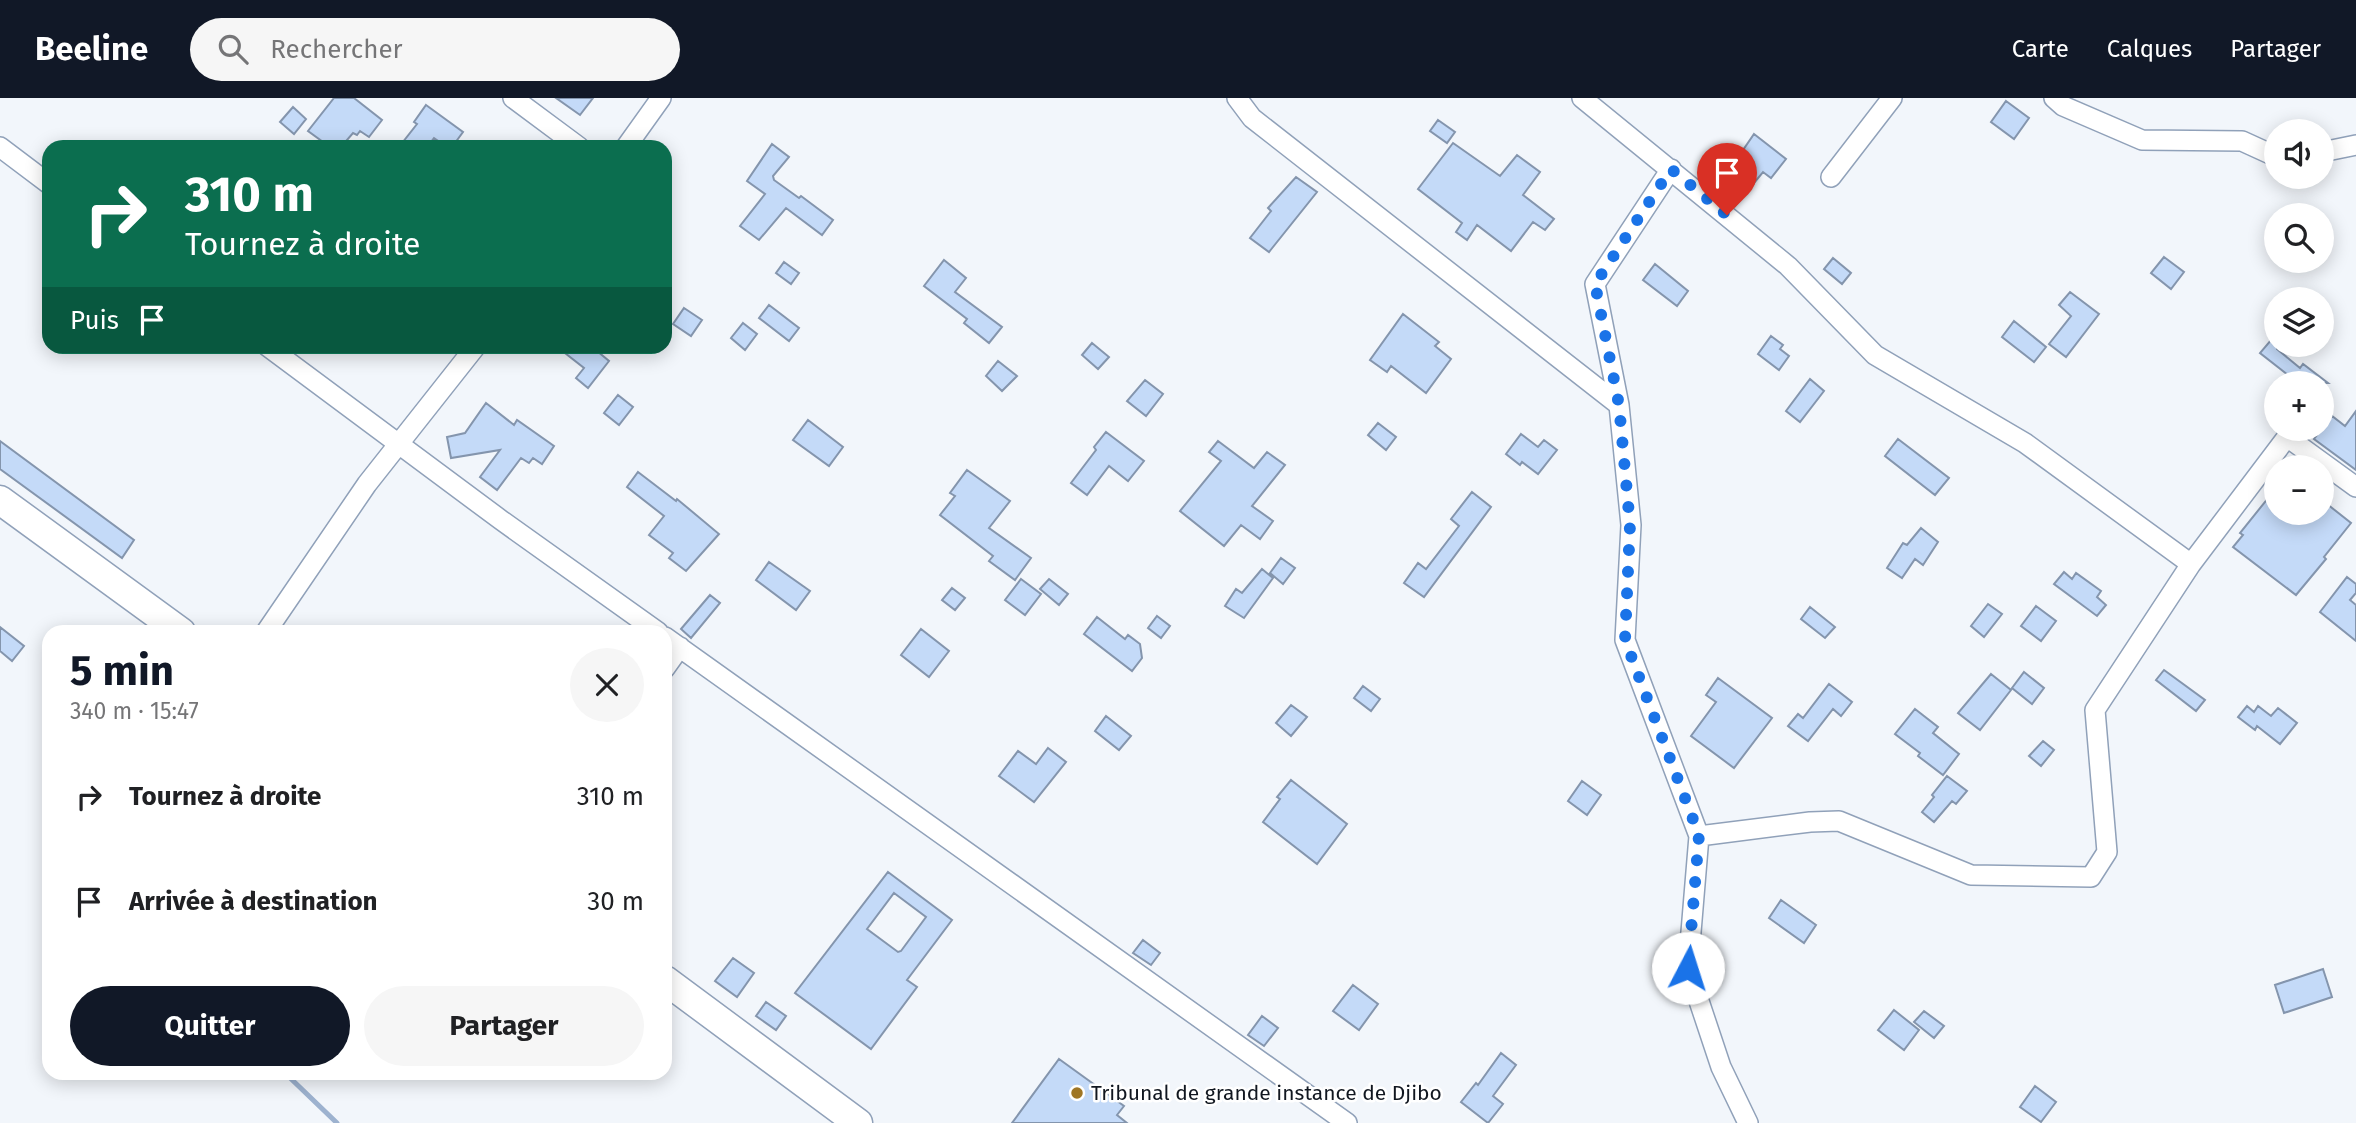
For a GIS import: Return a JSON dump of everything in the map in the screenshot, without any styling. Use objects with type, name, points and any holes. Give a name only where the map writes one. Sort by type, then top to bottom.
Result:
[{"type":"main road","points":[[0,500],[171,625]]},
{"type":"main road","points":[[672,985],[858,1123]]},
{"type":"street","points":[[513,98],[570,140]]},
{"type":"street","points":[[631,140],[661,98]]},
{"type":"street","points":[[1237,98],[1252,118],[1619,405]]},
{"type":"street","points":[[1582,98],[1788,265],[1875,355],[2025,443],[2191,564]]},
{"type":"street","points":[[1831,177],[1892,98]]},
{"type":"street","points":[[2054,98],[2063,106],[2142,140],[2242,141],[2264,151]]},
{"type":"street","points":[[2334,150],[2356,145]]},
{"type":"street","points":[[0,147],[42,179]]},
{"type":"street","points":[[1671,169],[1595,284],[1619,405],[1630,525],[1625,640],[1699,835],[1688,968],[1721,1067],[1748,1123]]},
{"type":"street","points":[[278,354],[648,625]]},
{"type":"street","points":[[271,625],[367,484],[470,354]]},
{"type":"street","points":[[1699,835],[1839,821],[1971,875],[2091,877],[2107,852],[2095,710],[2191,564],[2287,438],[2356,487]]},
{"type":"street","points":[[673,642],[1347,1123]]},
{"type":"building","points":[[334,98],[354,98],[382,120],[369,137],[360,131],[357,135],[353,133],[347,140],[320,140],[308,131]]},
{"type":"building","points":[[556,98],[593,98],[580,115]]},
{"type":"building","points":[[2006,101],[2029,118],[2014,139],[1991,122]]},
{"type":"building","points":[[426,105],[463,132],[457,140],[404,140],[417,124],[414,122]]},
{"type":"building","points":[[293,107],[306,119],[294,134],[280,122]]},
{"type":"building","points":[[1438,120],[1455,132],[1447,143],[1430,131]]},
{"type":"building","points":[[1754,134],[1786,159],[1771,178],[1763,172],[1735,206],[1720,194],[1746,160],[1739,156]]},
{"type":"building","points":[[1453,143],[1500,176],[1517,155],[1540,172],[1523,195],[1554,219],[1545,230],[1533,222],[1511,251],[1477,225],[1467,240],[1456,232],[1462,223],[1418,189]]},
{"type":"building","points":[[772,144],[789,157],[773,176],[774,180],[833,220],[822,235],[786,208],[759,240],[740,226],[765,194],[747,181]]},
{"type":"building","points":[[1296,177],[1317,192],[1269,252],[1250,238],[1271,211],[1268,208]]},
{"type":"building","points":[[2164,257],[2184,272],[2171,289],[2151,273]]},
{"type":"building","points":[[1833,258],[1851,273],[1842,284],[1824,269]]},
{"type":"building","points":[[944,260],[966,278],[955,292],[1002,327],[989,343],[964,323],[967,319],[924,286]]},
{"type":"building","points":[[784,262],[799,273],[791,284],[776,273]]},
{"type":"building","points":[[1655,264],[1688,291],[1677,306],[1643,280]]},
{"type":"building","points":[[2070,292],[2099,314],[2066,357],[2049,344],[2071,316],[2059,305]]},
{"type":"building","points":[[769,305],[799,328],[789,341],[759,318]]},
{"type":"building","points":[[684,308],[702,320],[691,336],[673,324]]},
{"type":"building","points":[[1403,314],[1439,342],[1435,346],[1451,359],[1426,393],[1391,366],[1387,372],[1370,360]]},
{"type":"building","points":[[2014,321],[2046,347],[2034,362],[2002,337]]},
{"type":"building","points":[[743,323],[757,334],[745,350],[731,338]]},
{"type":"building","points":[[1771,336],[1783,345],[1780,349],[1789,356],[1779,370],[1758,354]]},
{"type":"building","points":[[1092,343],[1109,357],[1098,369],[1082,355]]},
{"type":"building","points":[[566,354],[601,354],[609,361],[588,388],[576,378],[584,368]]},
{"type":"building","points":[[2265,357],[2287,357],[2300,368],[2303,364],[2312,371],[2283,371]]},
{"type":"building","points":[[998,361],[1017,376],[1002,391],[986,376]]},
{"type":"building","points":[[1810,379],[1824,391],[1800,422],[1786,411]]},
{"type":"building","points":[[1145,380],[1163,394],[1146,416],[1127,401]]},
{"type":"building","points":[[618,395],[633,407],[619,425],[604,413]]},
{"type":"building","points":[[486,403],[514,425],[517,420],[554,446],[542,464],[533,458],[529,463],[521,458],[497,490],[480,477],[500,450],[451,458],[447,437],[465,433]]},
{"type":"building","points":[[2356,411],[2356,470],[2317,441],[2334,441],[2334,418],[2345,426]]},
{"type":"building","points":[[808,420],[843,447],[829,466],[793,440]]},
{"type":"building","points":[[1378,423],[1396,437],[1386,450],[1368,435]]},
{"type":"building","points":[[1106,432],[1144,461],[1128,481],[1109,466],[1087,495],[1071,483]]},
{"type":"building","points":[[1521,434],[1538,447],[1544,440],[1557,450],[1538,474],[1506,454]]},
{"type":"building","points":[[1898,439],[1949,478],[1935,495],[1885,456]]},
{"type":"building","points":[[0,441],[134,540],[122,558],[0,469]]},
{"type":"building","points":[[1218,441],[1254,468],[1267,452],[1285,465],[1252,506],[1273,521],[1260,539],[1241,525],[1224,546],[1180,511],[1221,461],[1209,452]]},
{"type":"building","points":[[967,470],[1010,501],[989,528],[1031,558],[1015,580],[989,561],[993,556],[940,515],[955,496],[950,493]]},
{"type":"building","points":[[638,472],[676,501],[677,499],[719,534],[686,571],[669,558],[673,553],[649,535],[664,516],[627,487]]},
{"type":"building","points":[[1472,492],[1491,507],[1424,597],[1404,583],[1418,563],[1426,569],[1459,526],[1451,519]]},
{"type":"building","points":[[2264,503],[2264,525],[2334,525],[2334,510],[2351,523],[2296,595],[2233,547],[2243,535],[2240,533]]},
{"type":"building","points":[[1921,528],[1938,542],[1923,565],[1915,559],[1902,578],[1887,568],[1903,543],[1907,545]]},
{"type":"building","points":[[1281,558],[1295,568],[1283,584],[1270,573]]},
{"type":"building","points":[[769,562],[810,591],[796,610],[756,580]]},
{"type":"building","points":[[1262,569],[1273,578],[1244,618],[1225,606],[1236,589],[1242,593]]},
{"type":"building","points":[[2064,572],[2072,579],[2076,573],[2101,591],[2097,597],[2106,605],[2097,616],[2054,584]]},
{"type":"building","points":[[2347,577],[2356,584],[2356,593],[2350,600],[2356,605],[2356,641],[2320,612]]},
{"type":"building","points":[[1021,579],[1041,594],[1025,615],[1005,600]]},
{"type":"building","points":[[1049,579],[1068,594],[1059,605],[1040,589]]},
{"type":"building","points":[[952,588],[965,598],[955,610],[942,600]]},
{"type":"building","points":[[710,595],[720,603],[691,638],[681,629]]},
{"type":"building","points":[[1988,604],[2002,614],[1984,637],[1971,626]]},
{"type":"building","points":[[2036,606],[2056,621],[2041,641],[2021,626]]},
{"type":"building","points":[[1810,607],[1835,627],[1825,638],[1801,619]]},
{"type":"building","points":[[1157,616],[1170,626],[1161,638],[1148,628]]},
{"type":"building","points":[[1097,617],[1125,639],[1128,635],[1140,644],[1142,658],[1132,671],[1084,634]]},
{"type":"building","points":[[0,627],[24,646],[12,661],[0,651]]},
{"type":"building","points":[[921,629],[949,651],[929,677],[901,655]]},
{"type":"building","points":[[2164,670],[2205,700],[2196,711],[2156,680]]},
{"type":"building","points":[[2024,672],[2044,688],[2032,704],[2012,688]]},
{"type":"building","points":[[1991,674],[2011,690],[1980,730],[1958,713]]},
{"type":"building","points":[[1718,678],[1772,718],[1734,768],[1691,736],[1716,702],[1706,695]]},
{"type":"building","points":[[1829,684],[1852,702],[1841,716],[1833,709],[1808,741],[1788,726],[1798,714],[1803,718]]},
{"type":"building","points":[[1363,686],[1380,699],[1371,711],[1354,698]]},
{"type":"building","points":[[1291,705],[1307,717],[1291,736],[1276,723]]},
{"type":"building","points":[[2247,706],[2254,712],[2258,706],[2271,716],[2278,708],[2297,723],[2280,744],[2257,726],[2255,730],[2238,717]]},
{"type":"building","points":[[1915,709],[1938,727],[1933,733],[1959,754],[1943,775],[1895,734]]},
{"type":"building","points":[[1106,716],[1131,736],[1119,750],[1095,731]]},
{"type":"building","points":[[2043,741],[2054,750],[2041,766],[2029,756]]},
{"type":"building","points":[[1048,748],[1066,762],[1034,802],[999,776],[1018,751],[1036,764]]},
{"type":"building","points":[[1947,776],[1967,791],[1956,804],[1952,801],[1934,822],[1922,812]]},
{"type":"building","points":[[1291,780],[1347,824],[1317,864],[1263,822],[1280,799],[1277,797]]},
{"type":"building","points":[[1582,781],[1601,795],[1587,815],[1568,801]]},
{"type":"building","points":[[888,872],[952,920],[907,980],[917,987],[871,1049],[795,993]],"holes":[[[894,893],[926,917],[898,952],[867,929]]]},
{"type":"building","points":[[1781,900],[1816,925],[1804,943],[1769,918]]},
{"type":"building","points":[[1143,940],[1160,953],[1151,965],[1133,953]]},
{"type":"building","points":[[733,958],[754,973],[737,997],[715,981]]},
{"type":"building","points":[[2323,969],[2332,997],[2284,1013],[2275,985]]},
{"type":"building","points":[[1353,985],[1378,1004],[1359,1030],[1333,1011]]},
{"type":"building","points":[[766,1002],[786,1016],[776,1030],[756,1016]]},
{"type":"building","points":[[1894,1010],[1919,1030],[1904,1050],[1878,1030]]},
{"type":"building","points":[[1924,1011],[1944,1026],[1934,1038],[1914,1022]]},
{"type":"building","points":[[1262,1016],[1278,1028],[1264,1046],[1248,1035]]},
{"type":"building","points":[[1501,1053],[1516,1065],[1493,1096],[1503,1104],[1488,1123],[1461,1102],[1476,1083],[1478,1085]]},
{"type":"building","name":"Tribunal de grande instance de Djibo","points":[[1059,1059],[1124,1106],[1117,1115],[1127,1123],[1012,1123]]},
{"type":"building","points":[[2035,1086],[2056,1102],[2041,1122],[2020,1107]]},
{"type":"waterway","points":[[292,1080],[337,1123]]},
{"type":"place","name":"Tribunal de grande instance de Djibo","points":[[1077,1093]]},
{"type":"route","points":[[1688,968],[1699,835],[1625,640],[1630,525],[1619,405],[1595,284],[1671,169],[1727,215]]}]
